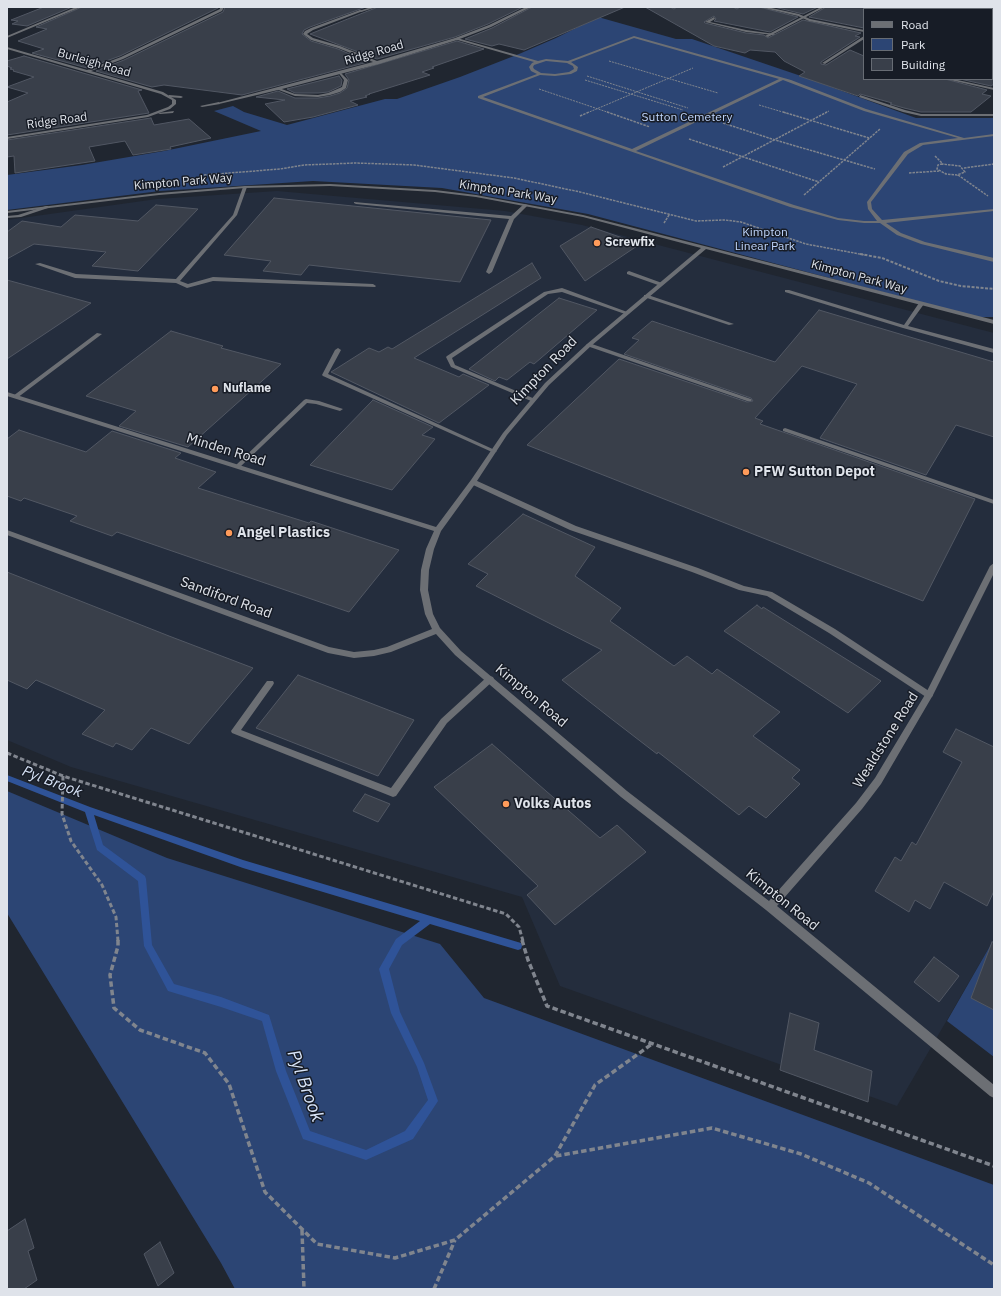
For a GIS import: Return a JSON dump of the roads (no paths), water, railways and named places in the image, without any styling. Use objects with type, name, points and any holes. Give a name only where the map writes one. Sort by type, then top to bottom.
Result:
[{"type":"street","points":[[7,37],[80,7]]},
{"type":"street","points":[[88,71],[122,58],[221,10],[222,7]]},
{"type":"street","points":[[375,7],[312,28],[305,34],[306,37],[339,47],[378,63]]},
{"type":"street","name":"Ridge Road","points":[[202,106],[278,89],[378,63],[456,39],[490,26],[529,7]]},
{"type":"street","points":[[762,7],[799,14],[809,20],[863,34]]},
{"type":"street","points":[[767,36],[823,7]]},
{"type":"street","points":[[714,18],[707,22],[746,31],[773,34]]},
{"type":"street","points":[[824,63],[863,34]]},
{"type":"street","points":[[568,62],[634,38],[782,79],[845,103],[962,138]]},
{"type":"street","points":[[456,39],[537,62],[554,60],[568,62],[576,67],[574,72],[555,76],[540,74],[532,70],[531,67],[537,62]]},
{"type":"street","name":"Burleigh Road","points":[[7,48],[151,89],[169,96],[174,100],[174,104],[160,113]]},
{"type":"street","points":[[278,89],[295,95],[318,96],[329,94],[344,88],[346,80],[339,73]]},
{"type":"street","points":[[540,74],[479,97],[792,206],[838,219],[881,222],[994,210]]},
{"type":"street","points":[[632,151],[782,79]]},
{"type":"street","points":[[953,80],[994,89]]},
{"type":"street","points":[[169,96],[182,97]]},
{"type":"street","points":[[860,96],[904,111],[921,115],[994,115]]},
{"type":"street","points":[[210,99],[219,103]]},
{"type":"street","name":"Ridge Road","points":[[7,138],[173,112]]},
{"type":"street","points":[[994,136],[962,138],[922,144],[906,153],[869,202],[870,209],[881,222],[899,234],[923,243],[994,260]]},
{"type":"street","name":"Kimpton Park Way","points":[[7,212],[159,194],[245,187],[293,185],[378,187],[436,191],[526,205],[583,216],[994,322]]},
{"type":"street","points":[[177,281],[235,215],[245,187]]},
{"type":"street","points":[[356,203],[512,218]]},
{"type":"street","points":[[489,272],[512,218],[526,205]]},
{"type":"street","points":[[7,217],[19,216],[46,207]]},
{"type":"street","name":"Kimpton Road","points":[[705,247],[589,345],[547,384],[505,434],[473,482],[438,530],[430,550],[425,570],[424,590],[429,614],[437,630],[458,653],[641,808],[770,907],[994,1092]]},
{"type":"street","points":[[38,264],[74,276],[177,281],[187,286],[213,278],[373,286]]},
{"type":"street","points":[[629,274],[660,284]]},
{"type":"street","points":[[533,400],[453,366],[449,357],[546,292],[562,290],[627,313]]},
{"type":"street","points":[[787,291],[905,327],[994,351]]},
{"type":"street","points":[[646,296],[731,324]]},
{"type":"street","points":[[905,327],[921,304]]},
{"type":"street","points":[[15,397],[100,334]]},
{"type":"street","points":[[589,345],[749,400]]},
{"type":"street","points":[[338,350],[325,375],[434,425],[494,450]]},
{"type":"street","name":"Minden Road","points":[[7,394],[438,530]]},
{"type":"street","points":[[238,466],[306,401],[317,402],[340,409]]},
{"type":"street","points":[[786,430],[994,502]]},
{"type":"street","points":[[473,482],[573,528],[696,570],[742,588],[769,594],[832,631],[929,695]]},
{"type":"street","name":"Sandiford Road","points":[[7,532],[328,650],[354,655],[374,653],[388,650],[437,630]]},
{"type":"street","name":"Wealdstone Road","points":[[770,907],[859,806],[878,782],[929,695],[994,566]]},
{"type":"street","points":[[270,683],[235,731],[393,793],[444,721],[490,679]]},
{"type":"waterway","name":"Pyl Brook","points":[[7,778],[88,810]]},
{"type":"waterway","name":"Pyl Brook","points":[[88,810],[243,864],[429,919]]},
{"type":"waterway","name":"Pyl Brook","points":[[88,810],[100,847],[142,879],[148,946],[171,988],[221,1002],[266,1018],[281,1071],[307,1135],[366,1155],[409,1135],[433,1101],[421,1066],[396,1013],[384,969],[399,942],[429,919]]},
{"type":"waterway","name":"Pyl Brook","points":[[429,919],[518,946]]},
{"type":"place","name":"Screwfix","points":[[597,243]]},
{"type":"place","name":"Nuflame","points":[[215,389]]},
{"type":"place","name":"PFW Sutton Depot","points":[[746,472]]},
{"type":"place","name":"Angel Plastics","points":[[229,533]]},
{"type":"place","name":"Volks Autos","points":[[506,804]]},
{"type":"park label","name":"Sutton Cemetery","points":[[687,118]]},
{"type":"park label","name":"Kimpton Linear Park","points":[[765,240]]}]
